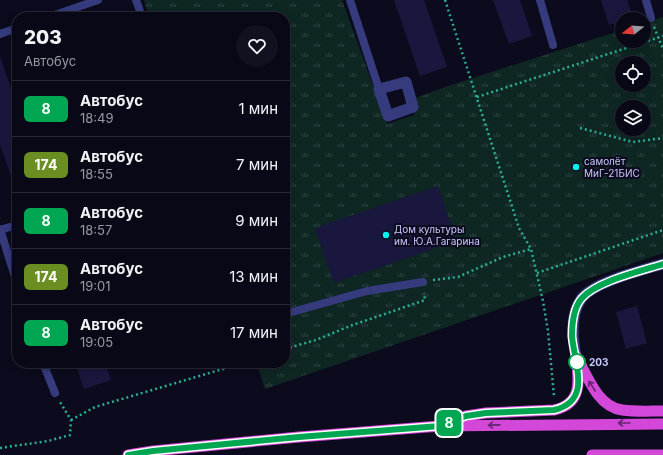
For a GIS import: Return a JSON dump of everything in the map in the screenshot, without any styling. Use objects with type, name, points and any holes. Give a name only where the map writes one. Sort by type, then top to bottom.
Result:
[{"type":"highway","points":[[576,356],[592,386],[602,399],[613,407],[621,410],[663,411]]},
{"type":"highway","points":[[440,426],[466,416],[486,413],[554,410],[563,408],[570,404],[577,392],[579,375],[576,356]]},
{"type":"highway","points":[[128,455],[153,451],[299,437],[440,426],[663,424]]},
{"type":"highway","points":[[142,455],[153,451]]},
{"type":"highway","points":[[592,455],[663,455]]},
{"type":"street","points":[[576,356],[572,336],[574,317],[582,298],[594,289],[618,278],[663,264]]},
{"type":"lane","points":[[63,12],[98,0]]},
{"type":"lane","points":[[136,0],[140,12]]},
{"type":"lane","points":[[350,0],[379,89]]},
{"type":"lane","points":[[540,0],[553,45]]},
{"type":"lane","points":[[646,0],[649,12]]},
{"type":"lane","points":[[0,34],[12,30]]},
{"type":"lane","points":[[12,226],[0,230],[12,267]]},
{"type":"lane","points":[[290,313],[367,290],[423,282]]},
{"type":"lane","points":[[45,368],[55,393]]},
{"type":"path","points":[[445,0],[519,228],[531,249],[548,331],[554,398]]},
{"type":"path","points":[[477,97],[663,36]]},
{"type":"path","points":[[580,128],[633,142],[663,138]]},
{"type":"path","points":[[537,273],[663,230]]},
{"type":"path","points":[[290,348],[316,340],[350,326],[425,300],[423,282],[458,277],[503,257],[531,249]]},
{"type":"path","points":[[71,420],[95,407],[226,368]]},
{"type":"path","points":[[0,448],[48,441],[70,435],[71,420],[55,393]]},
{"type":"green space","points":[[144,0],[342,0],[387,124],[414,115],[413,99],[445,87],[615,32],[615,48],[651,48],[651,21],[663,17],[663,253],[265,389],[259,368],[290,368],[290,12],[148,12]]},
{"type":"building","points":[[394,0],[424,0],[447,67],[420,76]]},
{"type":"building","points":[[493,0],[520,0],[532,36],[509,44]]},
{"type":"building","points":[[601,0],[627,0],[631,12],[615,12],[615,23],[609,25]]},
{"type":"building","points":[[0,56],[12,91],[12,179],[0,144]]},
{"type":"building","name":"Дом культуры им. Ю.А.Гагарина","points":[[438,186],[456,241],[334,283],[315,228]]},
{"type":"building","points":[[637,306],[647,343],[626,349],[616,312]]},
{"type":"building","points":[[77,368],[107,368],[111,380],[84,389]]},
{"type":"bus line","name":"8","points":[[128,455],[153,451],[299,437],[440,426],[466,416],[486,413],[554,410],[563,408],[570,404],[577,392],[579,375],[572,336],[574,317],[582,298],[594,289],[618,278],[663,264]]},
{"type":"place","name":"самолёт МиГ-21БИС","points":[[576,167]]},
{"type":"place","name":"Дом культуры им. Ю.А.Гагарина","points":[[386,235]]},
{"type":"place","name":"203","points":[[577,362]]}]
